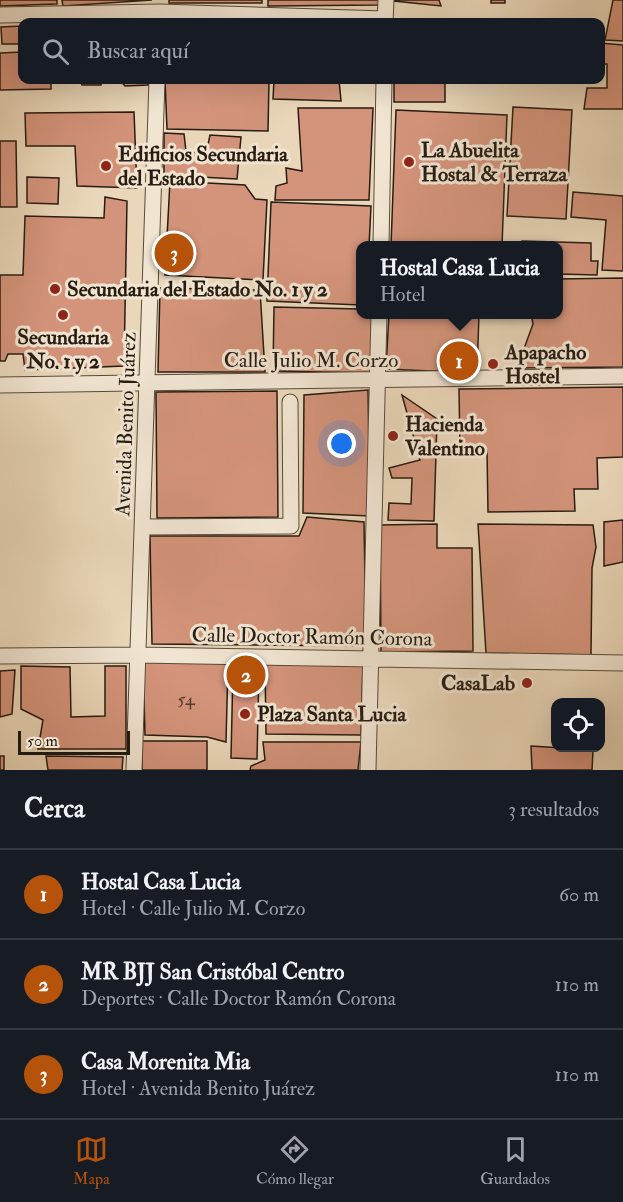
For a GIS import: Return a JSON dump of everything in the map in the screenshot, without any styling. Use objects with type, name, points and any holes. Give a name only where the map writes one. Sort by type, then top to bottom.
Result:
[{"type":"street","points":[[385,18],[386,0]]},
{"type":"street","points":[[0,15],[159,11],[335,18]]},
{"type":"street","name":"Avenida Benito Juárez","points":[[134,770],[149,382],[157,84]]},
{"type":"street","points":[[381,241],[384,84]]},
{"type":"street","points":[[368,770],[373,658],[379,319]]},
{"type":"street","name":"Calle Julio M. Corzo","points":[[0,385],[149,382],[378,382],[623,376]]},
{"type":"street","points":[[143,528],[291,526],[290,402]]},
{"type":"street","name":"Calle Doctor Ramón Corona","points":[[0,656],[138,655],[623,663]]},
{"type":"building","points":[[0,0],[57,0],[57,4],[0,6]]},
{"type":"building","points":[[62,0],[152,0],[63,6]]},
{"type":"building","points":[[169,0],[262,0],[262,3],[169,3]]},
{"type":"building","points":[[268,0],[380,0],[380,5],[268,6]]},
{"type":"building","points":[[439,0],[441,6],[394,1]]},
{"type":"building","points":[[491,0],[505,0],[505,3],[491,3]]},
{"type":"building","points":[[613,0],[623,0],[623,41],[605,40]]},
{"type":"building","points":[[18,26],[18,44],[2,44],[1,27]]},
{"type":"building","points":[[605,43],[623,45],[623,109],[584,109],[587,88],[607,88],[607,64],[605,64]]},
{"type":"building","points":[[18,52],[18,84],[51,84],[51,89],[0,90],[0,53]]},
{"type":"building","points":[[123,84],[148,84],[148,85],[125,86]]},
{"type":"building","points":[[165,84],[269,84],[268,131],[167,129]]},
{"type":"building","points":[[274,84],[339,84],[341,101],[273,99]]},
{"type":"building","points":[[394,84],[445,84],[445,102],[394,102]]},
{"type":"building","points":[[513,107],[572,110],[566,219],[507,216]]},
{"type":"building","points":[[298,108],[373,108],[369,200],[275,200],[276,186],[287,183],[286,168],[302,171]]},
{"type":"building","points":[[396,110],[507,115],[502,241],[391,241]]},
{"type":"building","name":"Edificios Secundaria del Estado","points":[[134,112],[137,188],[77,186],[75,146],[26,146],[25,113]]},
{"type":"building","points":[[164,133],[184,134],[186,151],[206,154],[210,135],[241,137],[237,179],[164,175]]},
{"type":"building","points":[[0,141],[16,141],[17,207],[0,207]]},
{"type":"building","points":[[27,177],[59,178],[58,204],[27,203]]},
{"type":"building","points":[[170,181],[245,185],[255,199],[267,200],[263,280],[165,275]]},
{"type":"building","points":[[573,192],[623,196],[623,271],[602,270],[606,220],[571,217]]},
{"type":"building","name":"Secundaria No. 1 y 2","points":[[105,197],[127,201],[124,366],[25,370],[23,354],[8,354],[5,361],[0,361],[0,275],[23,275],[25,216],[104,218]]},
{"type":"building","points":[[271,202],[371,206],[369,241],[356,241],[356,305],[267,301]]},
{"type":"building","points":[[563,242],[591,243],[591,261],[598,261],[597,275],[563,274]]},
{"type":"building","points":[[623,278],[623,367],[517,368],[533,324],[532,319],[563,319],[563,279]]},
{"type":"building","points":[[160,288],[260,290],[265,372],[158,372]]},
{"type":"building","points":[[274,307],[356,309],[356,319],[373,319],[372,373],[273,371]]},
{"type":"building","points":[[389,319],[479,319],[477,373],[386,369]]},
{"type":"building","points":[[623,387],[623,457],[597,458],[598,489],[574,489],[575,511],[488,512],[487,450],[460,450],[459,389]]},
{"type":"building","points":[[368,390],[370,516],[303,513],[304,395]]},
{"type":"building","points":[[277,391],[278,517],[157,518],[156,392]]},
{"type":"building","points":[[402,395],[437,419],[434,521],[388,520],[389,503],[411,504],[412,478],[392,478],[389,468],[420,460]]},
{"type":"building","points":[[307,517],[364,522],[366,646],[152,644],[150,536],[299,536]]},
{"type":"building","points":[[623,520],[623,562],[604,566],[604,522]]},
{"type":"building","points":[[437,524],[437,548],[472,548],[473,651],[381,652],[380,525]]},
{"type":"building","points":[[478,524],[593,525],[596,547],[592,568],[591,655],[486,653]]},
{"type":"building","points":[[143,660],[228,663],[226,742],[207,737],[145,735]]},
{"type":"building","points":[[265,664],[363,666],[361,735],[266,734]]},
{"type":"building","points":[[21,666],[70,667],[71,717],[105,716],[105,666],[126,666],[126,749],[38,749],[43,720],[21,709]]},
{"type":"building","name":"Plaza Santa Lucia","points":[[233,669],[259,670],[257,759],[231,758]]},
{"type":"building","points":[[15,670],[12,714],[0,717],[0,671]]},
{"type":"building","points":[[142,741],[207,741],[207,770],[142,770]]},
{"type":"building","points":[[263,742],[361,742],[358,770],[250,770],[251,766],[265,760]]},
{"type":"building","points":[[531,746],[551,747],[551,752],[593,752],[592,770],[532,770]]},
{"type":"building","points":[[0,756],[4,756],[4,770],[0,770]]},
{"type":"building","points":[[46,756],[123,757],[122,770],[48,770]]},
{"type":"place","name":"La Abuelita Hostal & Terraza","points":[[409,162]]},
{"type":"place","name":"Edificios Secundaria del Estado","points":[[106,166]]},
{"type":"place","name":"Casa Morenita Mia","points":[[174,253]]},
{"type":"place","name":"Secundaria del Estado No. 1 y 2","points":[[55,289]]},
{"type":"place","name":"Secundaria No. 1 y 2","points":[[63,315]]},
{"type":"place","name":"Hostal Casa Lucia","points":[[459,361]]},
{"type":"place","name":"Apapacho Hostel","points":[[493,364]]},
{"type":"place","name":"Hacienda Valentino","points":[[393,436]]},
{"type":"place","name":"MR BJJ San Cristóbal Centro","points":[[246,675]]},
{"type":"place","name":"CasaLab","points":[[527,683]]},
{"type":"place","name":"Plaza Santa Lucia","points":[[245,714]]}]
